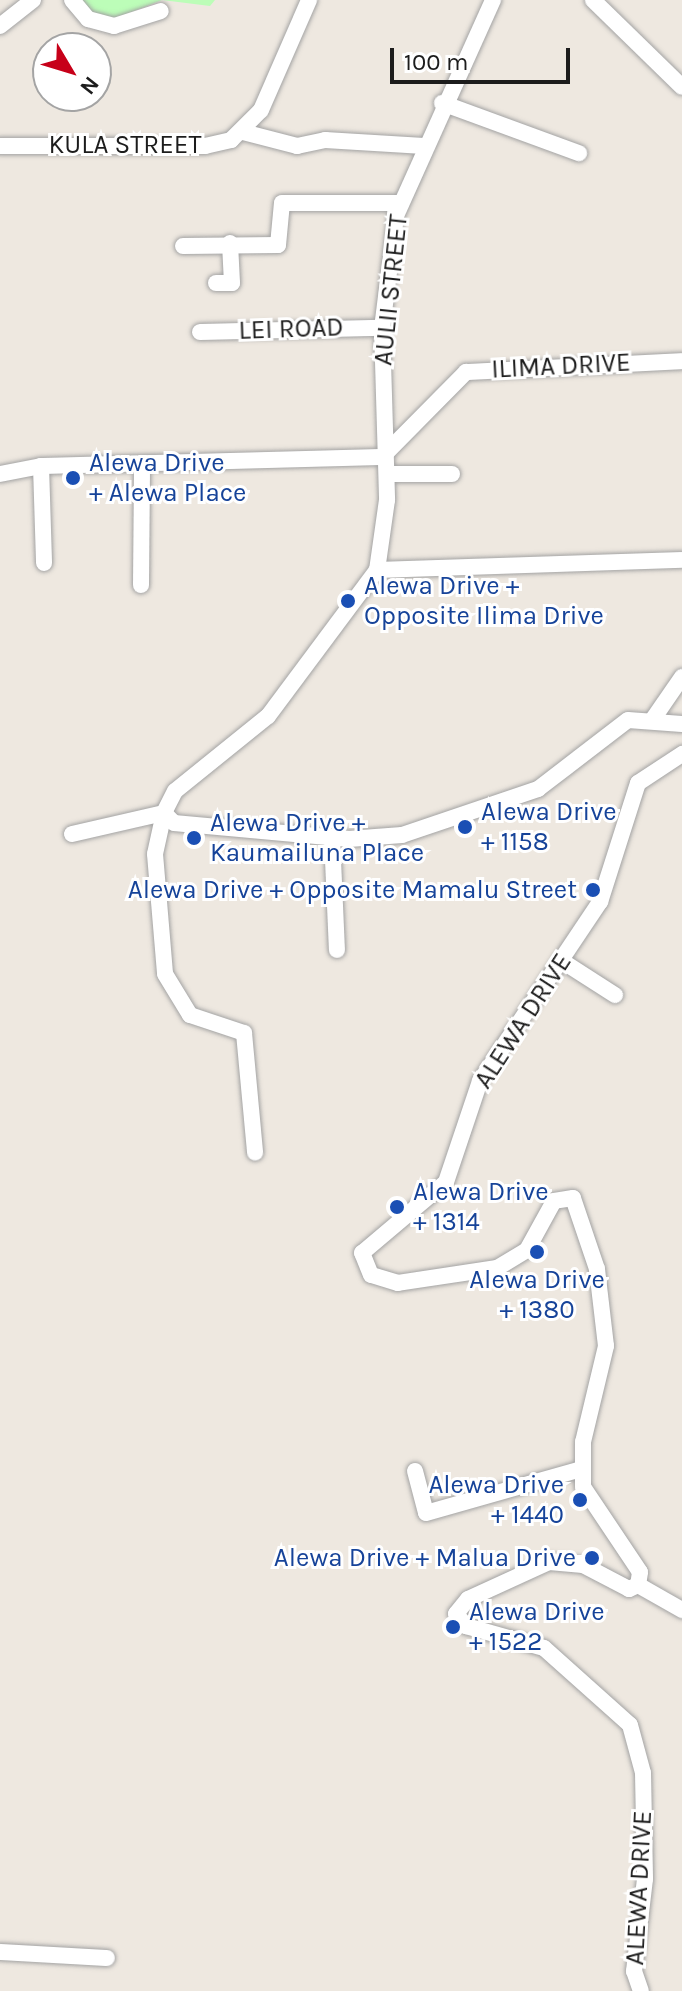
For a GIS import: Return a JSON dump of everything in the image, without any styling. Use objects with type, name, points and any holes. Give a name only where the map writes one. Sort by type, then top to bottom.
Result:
[{"type":"street","points":[[0,26],[33,0]]},
{"type":"street","points":[[72,0],[88,19],[114,26],[161,11]]},
{"type":"street","points":[[309,0],[261,110],[243,132],[297,146],[325,140],[424,146]]},
{"type":"street","name":"AULII STREET","points":[[382,457],[382,328],[401,203],[442,103],[493,0]]},
{"type":"street","points":[[593,0],[682,87]]},
{"type":"street","points":[[442,103],[579,153]]},
{"type":"street","name":"KULA STREET","points":[[0,146],[205,146],[243,132]]},
{"type":"street","points":[[183,246],[230,243],[278,245],[282,203],[401,203]]},
{"type":"street","points":[[216,283],[232,283],[230,243]]},
{"type":"street","name":"LEI ROAD","points":[[200,332],[382,328]]},
{"type":"street","name":"ILIMA DRIVE","points":[[382,457],[466,372],[682,361]]},
{"type":"street","points":[[0,474],[41,466],[382,457],[387,474],[377,570],[268,716],[175,791],[164,813],[155,854],[165,974],[190,1015],[244,1033],[255,1152]]},
{"type":"street","points":[[141,585],[142,464]]},
{"type":"street","points":[[41,466],[44,563]]},
{"type":"street","points":[[387,474],[452,474]]},
{"type":"street","points":[[377,570],[682,560]]},
{"type":"street","points":[[653,719],[682,677]]},
{"type":"street","points":[[164,813],[174,823],[332,837],[402,835],[519,798],[610,727],[653,719],[682,724]]},
{"type":"street","name":"ALEWA DRIVE","points":[[641,1991],[634,1971],[645,1879],[643,1773],[630,1725],[544,1648],[466,1626],[456,1614],[468,1599],[549,1562],[583,1565],[629,1589],[638,1585],[640,1572],[589,1502],[582,1469],[606,1346],[597,1269],[573,1198],[554,1201],[527,1250],[497,1268],[398,1283],[371,1275],[362,1253],[446,1182],[480,1081],[600,902],[638,783],[682,754]]},
{"type":"street","points":[[72,834],[164,813]]},
{"type":"street","points":[[332,837],[337,950]]},
{"type":"street","points":[[562,961],[615,995]]},
{"type":"street","points":[[415,1471],[426,1513],[582,1469]]},
{"type":"street","points":[[638,1585],[682,1610]]},
{"type":"street","points":[[0,1952],[107,1958]]},
{"type":"green space","points":[[77,0],[162,0],[106,22],[80,10]]},
{"type":"green space","points":[[162,0],[215,0],[210,6]]},
{"type":"place","name":"Alewa Drive + Alewa Place","points":[[73,478]]},
{"type":"place","name":"Alewa Drive + Opposite Ilima Drive","points":[[348,601]]},
{"type":"place","name":"Alewa Drive + 1158","points":[[465,827]]},
{"type":"place","name":"Alewa Drive + Kaumailuna Place","points":[[194,838]]},
{"type":"place","name":"Alewa Drive + Opposite Mamalu Street","points":[[593,890]]},
{"type":"place","name":"Alewa Drive + 1314","points":[[397,1207]]},
{"type":"place","name":"Alewa Drive + 1380","points":[[537,1252]]},
{"type":"place","name":"Alewa Drive + 1440","points":[[580,1500]]},
{"type":"place","name":"Alewa Drive + Malua Drive","points":[[592,1558]]},
{"type":"place","name":"Alewa Drive + 1522","points":[[453,1627]]}]
